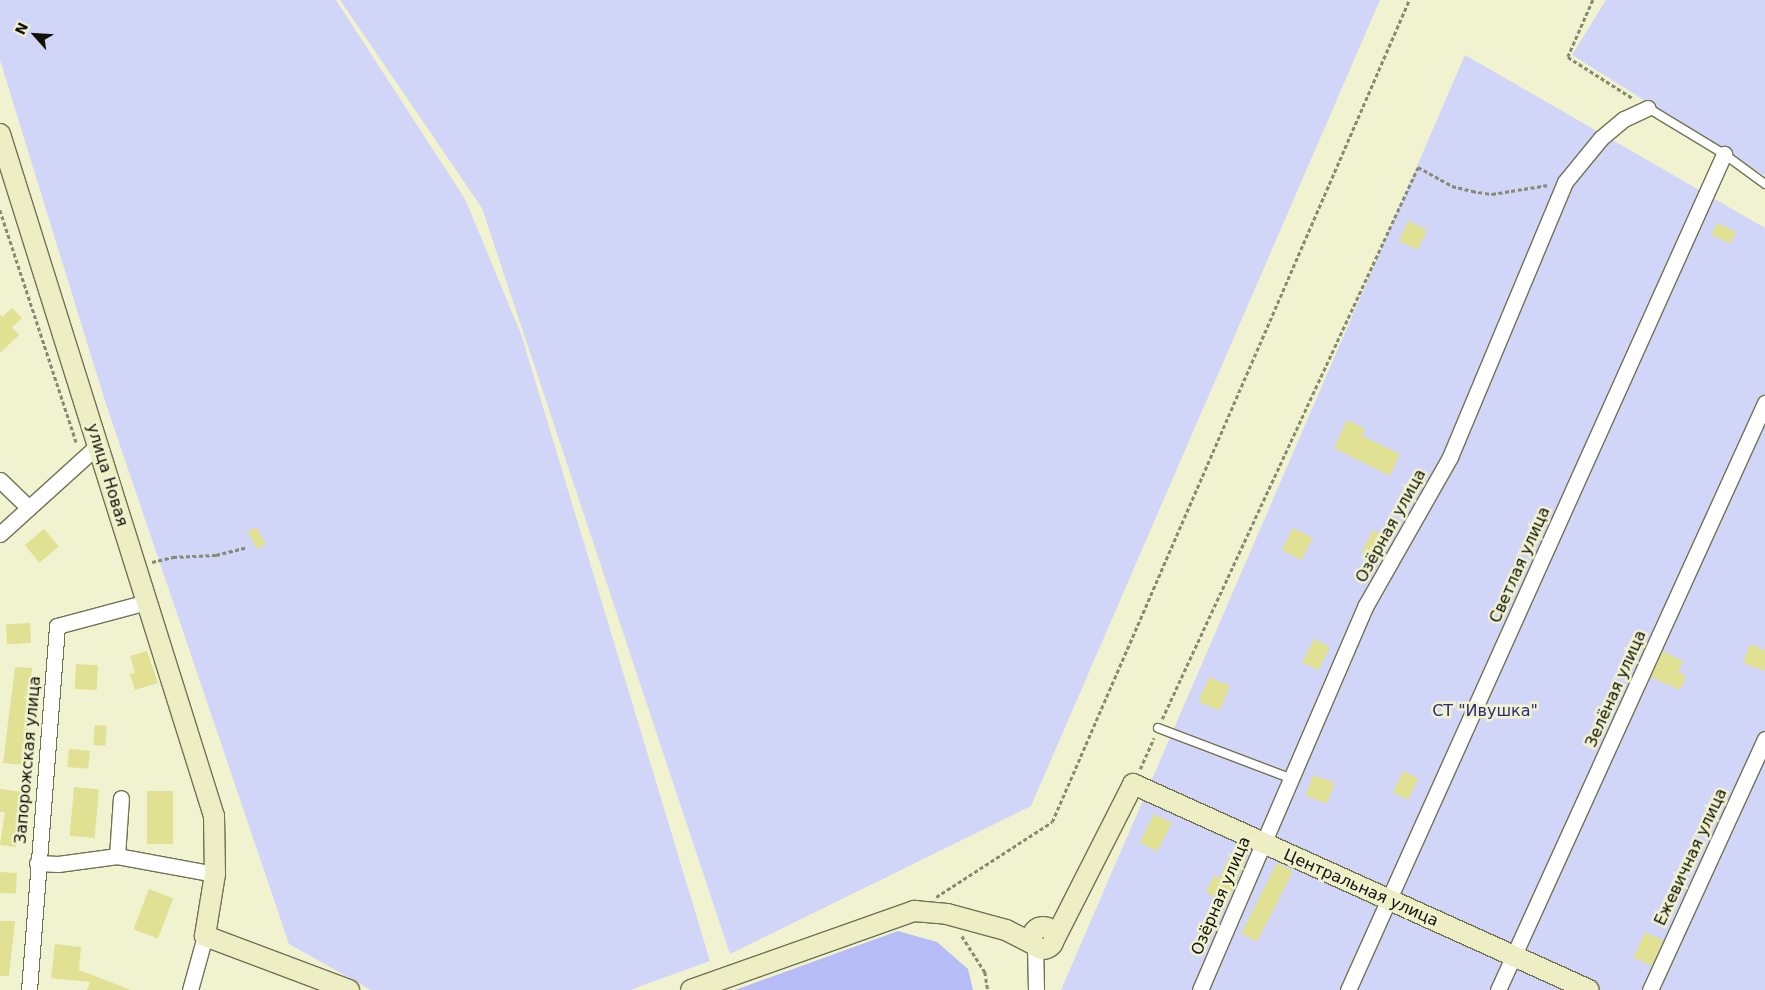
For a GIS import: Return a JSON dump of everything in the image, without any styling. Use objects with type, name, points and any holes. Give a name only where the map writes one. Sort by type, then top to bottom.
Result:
[{"type":"street","name":"Озёрная улица","points":[[1200,990],[1366,605],[1450,457],[1565,182],[1601,138],[1624,119],[1648,108]]},
{"type":"street","name":"улица Новая","points":[[0,134],[214,816],[215,874],[206,936]]},
{"type":"street","name":"Светлая улица","points":[[1348,990],[1724,154]]},
{"type":"street","name":"Зелёная улица","points":[[1498,990],[1765,403]]},
{"type":"street","points":[[0,534],[98,446]]},
{"type":"street","points":[[0,480],[29,508]]},
{"type":"street","name":"Запорожская улица","points":[[29,990],[37,863],[57,626],[147,602]]},
{"type":"street","name":"Ежевичная улица","points":[[1650,990],[1765,738]]},
{"type":"street","points":[[1036,990],[1045,937],[1074,905],[1133,784]]},
{"type":"street","name":"Центральная улица","points":[[1133,784],[1262,844],[1589,990]]},
{"type":"street","points":[[117,856],[121,798]]},
{"type":"street","points":[[37,863],[58,864],[117,856],[215,874]]},
{"type":"street","points":[[691,990],[914,911],[947,914],[1006,930],[1045,937]]},
{"type":"street","points":[[190,990],[206,936],[348,990]]},
{"type":"lane","points":[[1648,108],[1724,154],[1765,184]]},
{"type":"lane","points":[[1158,728],[1292,779]]},
{"type":"path","points":[[914,911],[1052,822],[1408,0]]},
{"type":"path","points":[[1593,0],[1568,57],[1648,108]]},
{"type":"path","points":[[1133,784],[1418,167],[1452,186],[1492,194],[1565,182]]},
{"type":"path","points":[[0,210],[83,459]]},
{"type":"path","points":[[136,566],[173,557],[216,555],[247,547]]},
{"type":"path","points":[[947,914],[985,972],[988,990]]},
{"type":"green space","points":[[0,0],[336,0],[465,199],[521,334],[710,961],[630,990],[371,990],[289,944],[105,401],[0,60]]},
{"type":"green space","points":[[340,0],[1380,0],[1031,806],[730,954],[482,208]]},
{"type":"green space","points":[[1606,0],[1765,0],[1765,176],[1572,55]]},
{"type":"green space","name":"СТ \"Ивушка\"","points":[[1465,55],[1765,228],[1765,990],[1061,990]]},
{"type":"shaded area","points":[[898,931],[937,942],[968,969],[973,990],[735,990]]},
{"type":"building","points":[[1408,221],[1427,230],[1418,250],[1399,241]]},
{"type":"building","points":[[1717,223],[1736,232],[1731,244],[1712,235]]},
{"type":"building","points":[[12,308],[22,318],[12,327],[19,335],[0,353],[0,314],[2,317]]},
{"type":"building","points":[[1347,420],[1365,429],[1362,436],[1400,454],[1390,476],[1334,448]]},
{"type":"building","points":[[256,527],[266,544],[257,549],[247,532]]},
{"type":"building","points":[[1293,528],[1313,538],[1301,560],[1282,550]]},
{"type":"building","points":[[44,529],[59,547],[40,563],[25,545]]},
{"type":"building","points":[[1373,530],[1390,539],[1378,561],[1361,552]]},
{"type":"building","points":[[30,623],[31,643],[7,644],[6,624]]},
{"type":"building","points":[[1314,639],[1330,647],[1318,670],[1302,662]]},
{"type":"building","points":[[1750,644],[1765,650],[1765,671],[1743,663]]},
{"type":"building","points":[[147,651],[158,683],[135,690],[130,674],[135,673],[130,656]]},
{"type":"building","points":[[1662,651],[1683,661],[1678,672],[1686,676],[1680,690],[1651,677]]},
{"type":"building","points":[[76,664],[98,665],[97,690],[75,689]]},
{"type":"building","points":[[15,667],[32,668],[25,765],[3,763]]},
{"type":"building","points":[[1209,677],[1230,686],[1220,711],[1198,702]]},
{"type":"building","points":[[95,725],[107,726],[105,746],[93,745]]},
{"type":"building","points":[[69,749],[90,751],[88,769],[67,767]]},
{"type":"building","points":[[1403,771],[1418,778],[1408,800],[1393,793]]},
{"type":"building","points":[[1313,775],[1335,783],[1327,804],[1305,796]]},
{"type":"building","points":[[74,787],[99,789],[95,838],[70,836]]},
{"type":"building","points":[[0,789],[23,792],[16,847],[0,845],[5,812],[0,812]]},
{"type":"building","points":[[147,791],[173,791],[173,844],[147,844]]},
{"type":"building","points":[[1154,814],[1172,823],[1157,852],[1139,843]]},
{"type":"building","points":[[1233,850],[1247,857],[1225,907],[1213,901],[1215,897],[1206,892],[1214,876],[1219,878]]},
{"type":"building","points":[[1277,863],[1293,871],[1257,942],[1241,933]]},
{"type":"building","points":[[0,872],[17,873],[16,894],[0,893]]},
{"type":"building","points":[[149,889],[173,898],[158,938],[134,929]]},
{"type":"building","points":[[0,921],[15,921],[9,976],[0,976]]},
{"type":"building","points":[[1645,932],[1663,940],[1652,966],[1634,958]]},
{"type":"building","points":[[55,944],[81,947],[79,970],[131,990],[87,990],[90,982],[51,978]]}]
